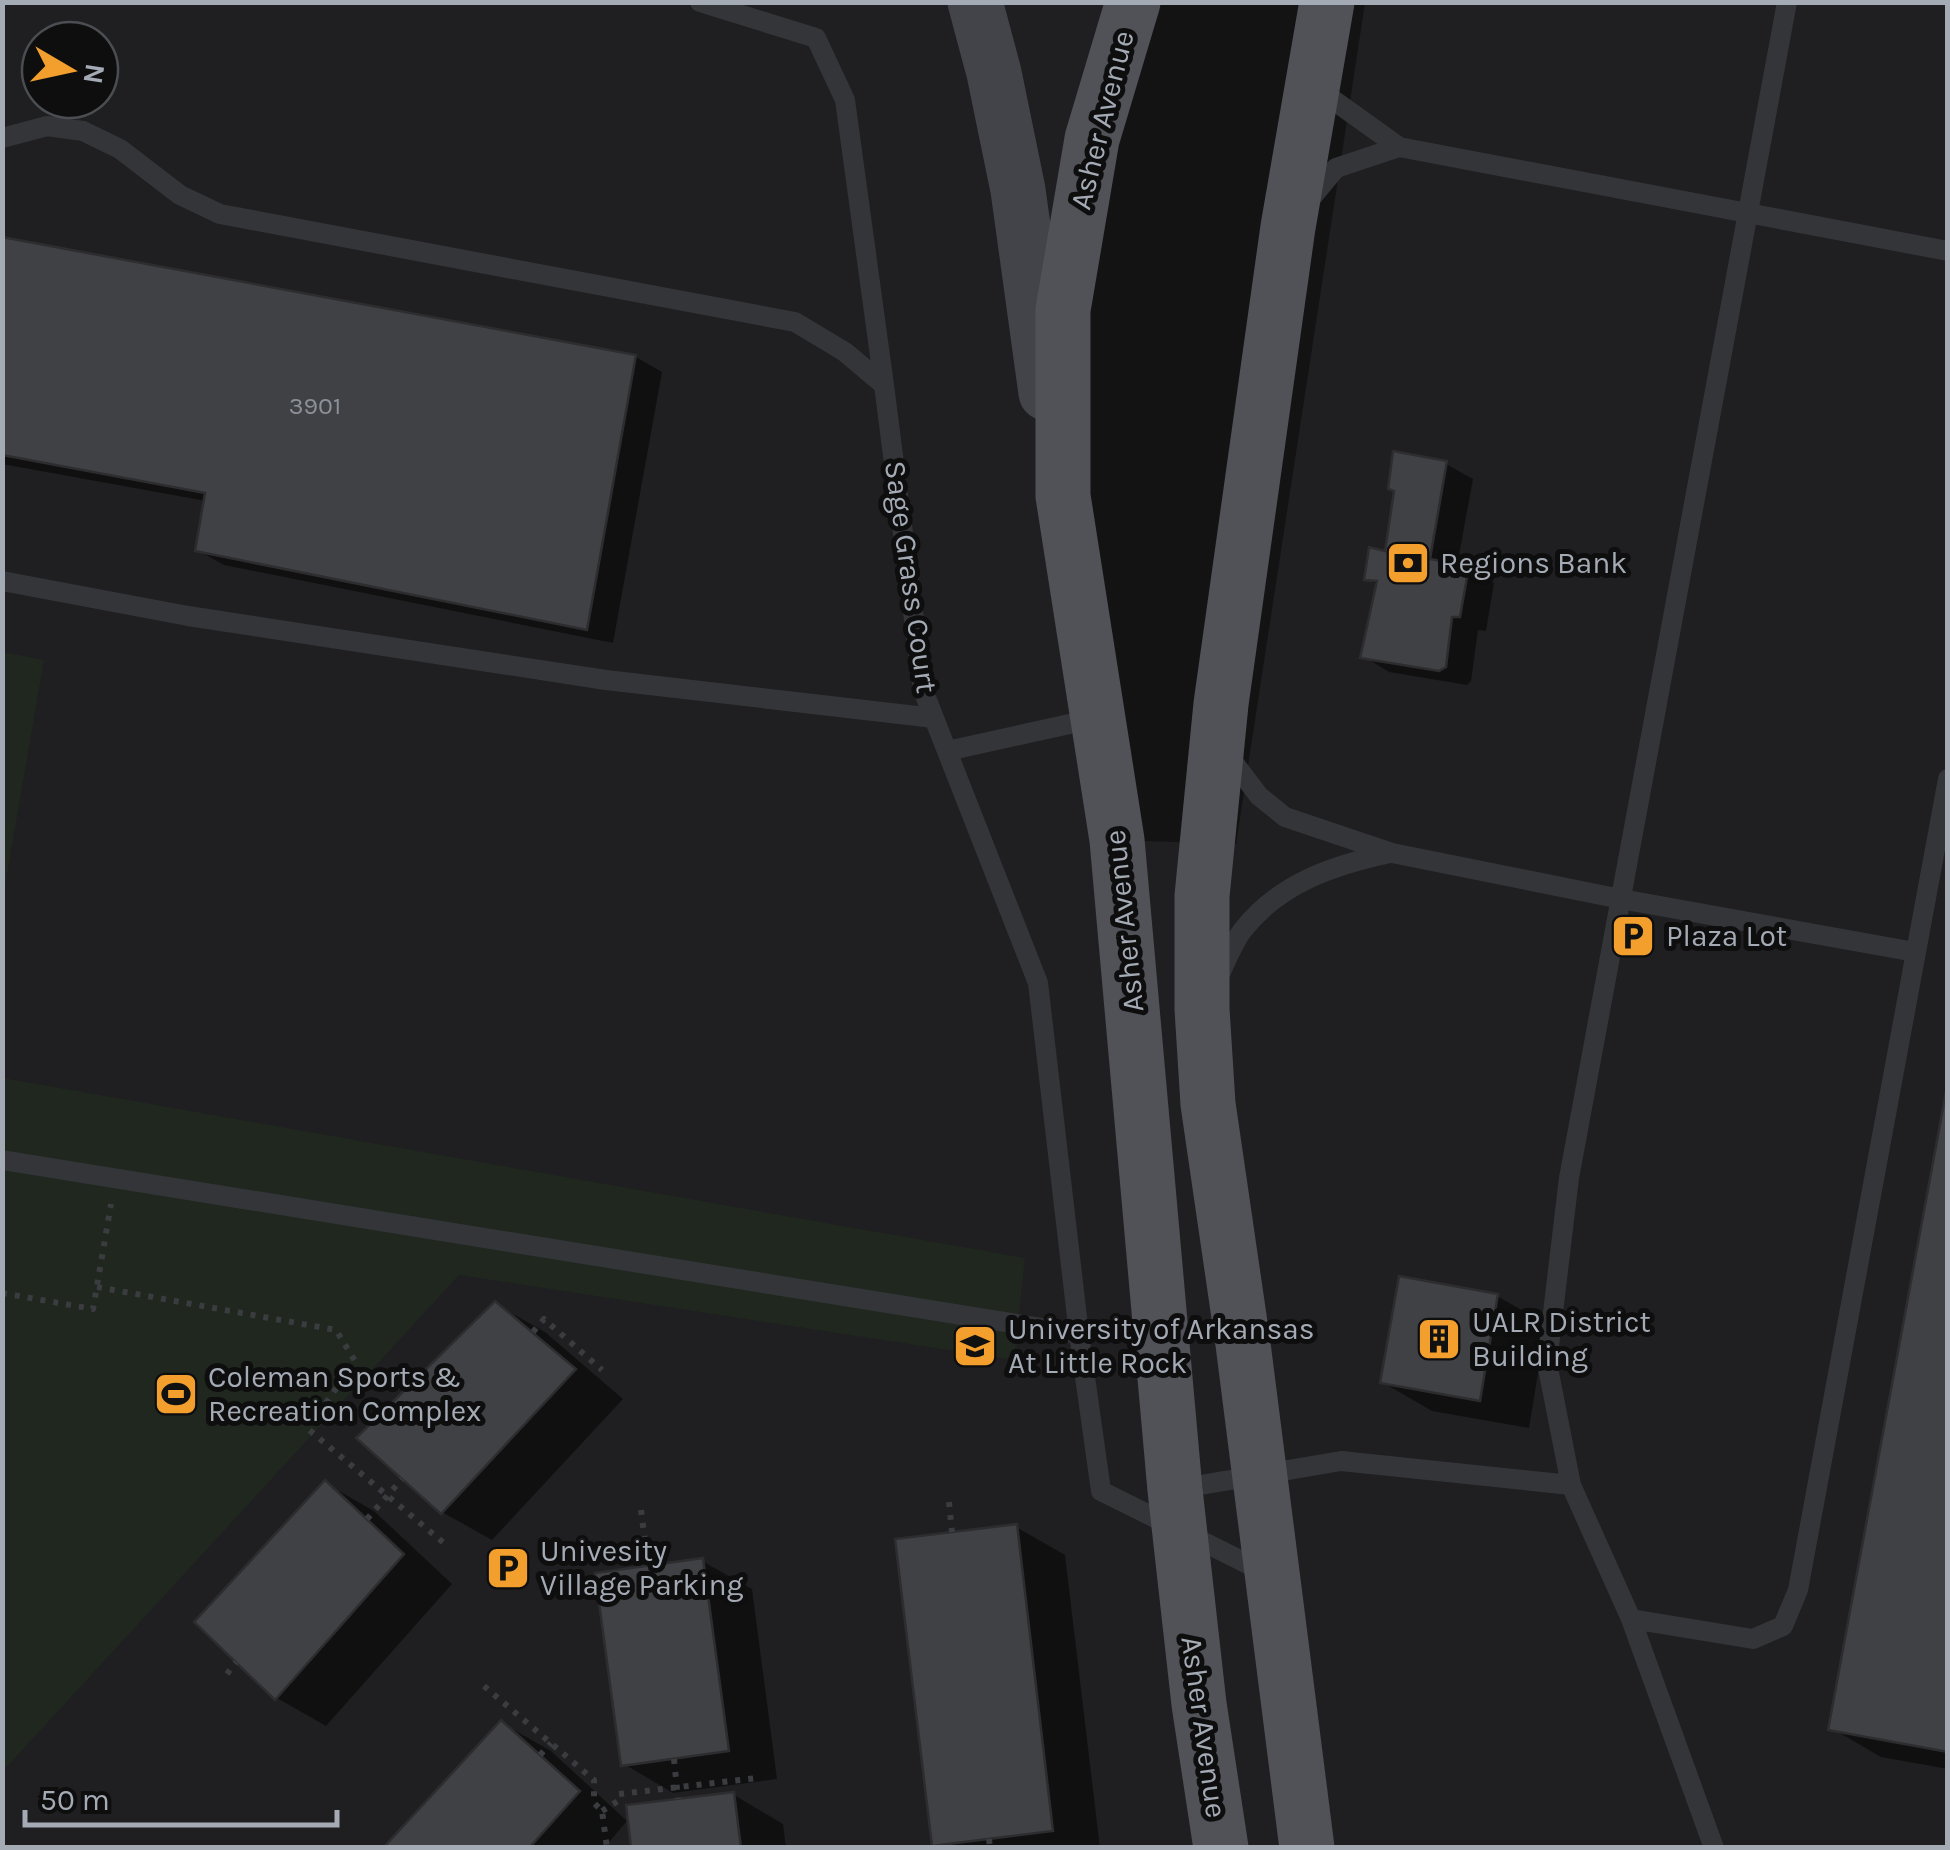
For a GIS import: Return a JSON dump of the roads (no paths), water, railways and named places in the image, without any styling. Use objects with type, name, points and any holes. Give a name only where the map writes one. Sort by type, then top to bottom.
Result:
[{"type":"main road","points":[[975,2],[1018,190],[1062,496]]},
{"type":"main road","name":"Asher Avenue","points":[[1133,2],[1092,138],[1062,310],[1062,496],[1117,840],[1177,1511],[1199,1704],[1221,1848]]},
{"type":"main road","points":[[1288,2],[1281,78],[1288,227]]},
{"type":"main road","points":[[1307,1848],[1208,1104],[1202,1009],[1202,896],[1221,704],[1288,227],[1326,2]]},
{"type":"lane","name":"Sage Grass Court","points":[[700,2],[816,38],[845,100],[924,690],[1038,983],[1101,1491],[1177,1511],[1273,1576]]},
{"type":"lane","points":[[1714,1848],[1631,1619],[1570,1485],[1547,1363],[1569,1178],[1788,2]]},
{"type":"lane","points":[[1312,84],[1399,147],[1948,251]]},
{"type":"lane","points":[[2,138],[47,126],[83,131],[120,149],[180,195],[220,214],[795,322],[846,352],[884,385]]},
{"type":"lane","points":[[1288,227],[1336,168],[1399,147]]},
{"type":"lane","points":[[2,581],[188,616],[587,678],[934,718]]},
{"type":"lane","points":[[1221,704],[1231,759],[1259,796],[1295,821],[1392,853],[1915,952]]},
{"type":"lane","points":[[947,750],[1098,718]]},
{"type":"lane","points":[[1631,1619],[1753,1639],[1782,1626],[1798,1590],[1948,779]]},
{"type":"lane","points":[[1202,1009],[1241,933],[1266,907],[1294,886],[1324,871],[1392,853]]},
{"type":"lane","points":[[2,1160],[1079,1334]]},
{"type":"lane","points":[[1177,1511],[1260,1476],[1342,1460],[1570,1485]]},
{"type":"place","name":"Regions Bank","points":[[1408,563]]},
{"type":"place","name":"Plaza Lot","points":[[1633,936]]},
{"type":"place","name":"UALR District Building","points":[[1439,1339]]},
{"type":"place","name":"University of Arkansas At Little Rock","points":[[975,1346]]},
{"type":"place","name":"Coleman Sports & Recreation Complex","points":[[176,1394]]},
{"type":"place","name":"Univesity Village Parking","points":[[508,1568]]}]
